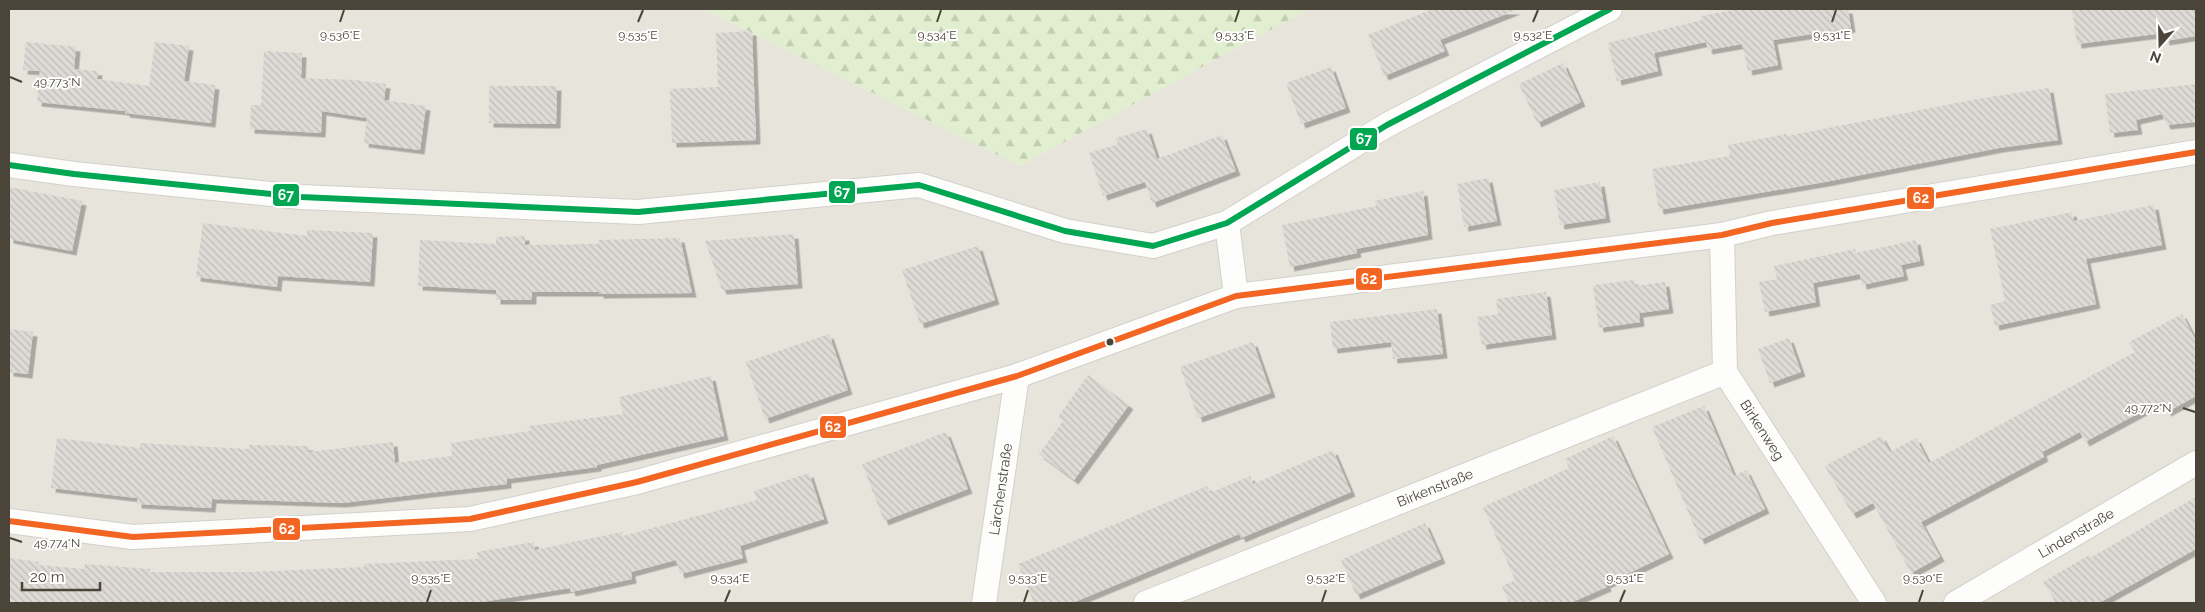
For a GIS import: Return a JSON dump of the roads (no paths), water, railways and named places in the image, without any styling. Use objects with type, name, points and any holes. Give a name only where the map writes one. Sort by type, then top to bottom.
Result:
[{"type":"street","points":[[9,165],[74,174],[301,197],[638,212],[919,185],[1065,231],[1153,246],[1227,222],[1387,125],[1610,9]]},
{"type":"street","points":[[9,521],[133,537],[470,519],[637,482],[1017,376],[1236,296],[1722,235],[1782,221],[2196,152]]},
{"type":"street","points":[[1227,222],[1236,296]]},
{"type":"street","points":[[1722,235],[1725,372]]},
{"type":"street","name":"Birkenstraße","points":[[1146,603],[1725,372]]},
{"type":"street","name":"Birkenweg","points":[[1725,372],[1874,603]]},
{"type":"street","name":"Lärchenstraße","points":[[984,603],[1017,376]]},
{"type":"street","name":"Lindenstraße","points":[[1956,603],[2196,464]]}]
